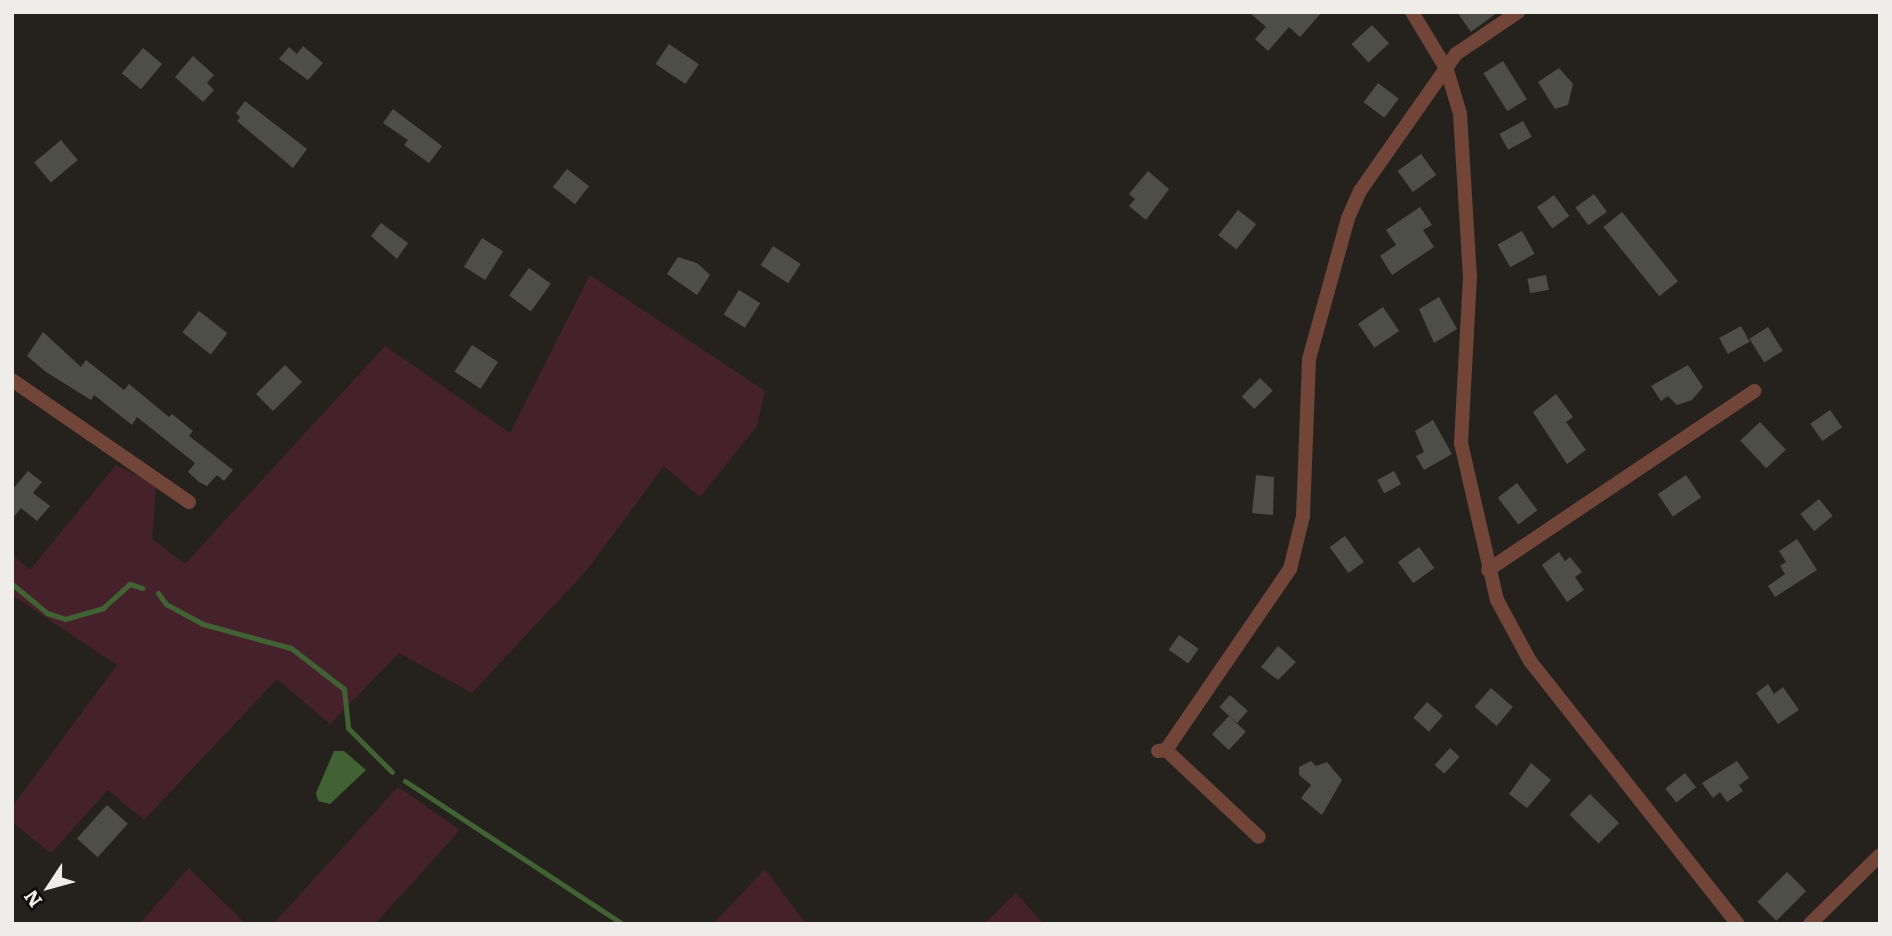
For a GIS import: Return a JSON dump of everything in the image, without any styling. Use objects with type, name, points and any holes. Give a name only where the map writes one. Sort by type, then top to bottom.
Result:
[{"type":"street","points":[[1412,12],[1447,70],[1460,114],[1469,243],[1461,443],[1488,570],[1511,631],[1530,661],[1738,924]]},
{"type":"street","points":[[1259,836],[1162,750],[1290,569],[1303,516],[1309,359],[1348,218],[1393,141],[1456,54],[1518,12]]},
{"type":"street","points":[[12,380],[189,502]]},
{"type":"street","points":[[1488,570],[1754,391]]},
{"type":"street","points":[[1810,924],[1880,855]]},
{"type":"shaded area","points":[[590,275],[765,391],[757,426],[700,497],[664,466],[586,571],[472,693],[399,653],[330,724],[277,679],[144,820],[108,790],[51,853],[12,822],[12,807],[117,665],[12,595],[12,555],[30,570],[116,465],[156,485],[152,539],[185,564],[385,346],[510,433]]},
{"type":"shaded area","points":[[334,751],[344,751],[366,770],[330,804],[318,801],[316,793]]},
{"type":"shaded area","points":[[398,787],[460,830],[375,924],[273,924]]},
{"type":"shaded area","points":[[189,868],[246,924],[139,924]]},
{"type":"shaded area","points":[[765,869],[806,924],[713,924]]},
{"type":"shaded area","points":[[1016,893],[1044,924],[984,924]]},
{"type":"building","points":[[1249,12],[1322,12],[1300,37],[1289,27],[1268,51],[1255,39],[1266,27]]},
{"type":"building","points":[[1457,12],[1498,12],[1471,32]]},
{"type":"building","points":[[1372,25],[1389,43],[1369,62],[1352,44]]},
{"type":"building","points":[[669,44],[699,64],[685,84],[656,64]]},
{"type":"building","points":[[303,46],[323,63],[308,80],[279,59],[289,47],[297,54]]},
{"type":"building","points":[[143,48],[162,64],[141,89],[122,73]]},
{"type":"building","points":[[193,56],[214,75],[207,83],[214,90],[203,102],[175,77]]},
{"type":"building","points":[[1503,61],[1527,99],[1507,111],[1483,73]]},
{"type":"building","points":[[1559,68],[1573,84],[1568,105],[1555,109],[1538,82]]},
{"type":"building","points":[[1378,83],[1399,99],[1384,118],[1364,102]]},
{"type":"building","points":[[245,101],[307,149],[293,168],[237,121],[240,117],[236,113]]},
{"type":"building","points":[[393,109],[442,146],[429,163],[404,145],[408,140],[383,123]]},
{"type":"building","points":[[1523,121],[1532,137],[1508,150],[1499,134]]},
{"type":"building","points":[[61,140],[78,160],[51,182],[34,162]]},
{"type":"building","points":[[1421,154],[1436,175],[1413,192],[1398,171]]},
{"type":"building","points":[[567,169],[589,186],[575,204],[553,187]]},
{"type":"building","points":[[1148,171],[1169,189],[1146,220],[1129,206],[1135,199],[1129,194]]},
{"type":"building","points":[[1594,194],[1607,212],[1588,225],[1575,208]]},
{"type":"building","points":[[1554,195],[1569,216],[1552,228],[1537,207]]},
{"type":"building","points":[[1420,207],[1432,225],[1423,230],[1434,247],[1392,275],[1380,256],[1396,245],[1386,230]]},
{"type":"building","points":[[1238,210],[1256,224],[1236,249],[1218,235]]},
{"type":"building","points":[[1622,212],[1678,281],[1659,296],[1603,227]]},
{"type":"building","points":[[381,223],[408,243],[397,259],[371,236]]},
{"type":"building","points":[[1522,231],[1535,254],[1510,267],[1498,245]]},
{"type":"building","points":[[482,238],[503,251],[485,280],[464,267]]},
{"type":"building","points":[[773,246],[801,264],[788,283],[760,265]]},
{"type":"building","points":[[678,257],[697,263],[710,275],[697,295],[667,274]]},
{"type":"building","points":[[529,268],[551,284],[531,311],[509,296]]},
{"type":"building","points":[[1546,275],[1549,290],[1530,293],[1527,279]]},
{"type":"building","points":[[739,290],[760,303],[745,328],[724,315]]},
{"type":"building","points":[[1439,297],[1457,329],[1434,343],[1419,309]]},
{"type":"building","points":[[1383,307],[1399,331],[1374,348],[1358,324]]},
{"type":"building","points":[[199,311],[227,333],[211,354],[182,332]]},
{"type":"building","points":[[1741,326],[1750,342],[1728,354],[1719,338]]},
{"type":"building","points":[[1768,327],[1783,351],[1764,362],[1749,339]]},
{"type":"building","points":[[43,332],[81,367],[86,360],[124,390],[129,384],[169,417],[172,414],[193,431],[189,436],[233,470],[224,481],[217,475],[207,486],[199,482],[188,472],[195,463],[137,417],[132,425],[94,395],[91,400],[46,372],[27,356]]},
{"type":"building","points":[[472,345],[498,362],[481,389],[455,372]]},
{"type":"building","points":[[285,365],[302,382],[273,411],[256,394]]},
{"type":"building","points":[[1688,365],[1703,387],[1692,400],[1677,405],[1668,396],[1661,401],[1651,386]]},
{"type":"building","points":[[1260,378],[1273,391],[1254,409],[1242,396]]},
{"type":"building","points":[[1556,394],[1573,417],[1566,422],[1586,450],[1567,464],[1533,412]]},
{"type":"building","points":[[1830,410],[1842,427],[1822,441],[1810,424]]},
{"type":"building","points":[[1433,420],[1452,454],[1424,470],[1416,456],[1424,452],[1415,431]]},
{"type":"building","points":[[1760,422],[1786,450],[1766,468],[1740,440]]},
{"type":"building","points":[[28,471],[42,482],[33,493],[50,506],[37,521],[21,508],[12,519],[12,490]]},
{"type":"building","points":[[1394,471],[1401,484],[1384,493],[1377,480]]},
{"type":"building","points":[[1256,475],[1274,477],[1273,515],[1252,513]]},
{"type":"building","points":[[1686,475],[1701,497],[1673,516],[1658,494]]},
{"type":"building","points":[[1517,483],[1537,510],[1518,525],[1498,497]]},
{"type":"building","points":[[1819,499],[1833,516],[1814,531],[1800,514]]},
{"type":"building","points":[[1345,536],[1364,562],[1348,573],[1330,547]]},
{"type":"building","points":[[1797,539],[1817,570],[1775,597],[1768,586],[1785,574],[1780,566],[1786,562],[1779,551]]},
{"type":"building","points":[[1419,547],[1434,568],[1413,583],[1398,562]]},
{"type":"building","points":[[1559,552],[1565,561],[1570,557],[1582,572],[1575,577],[1584,590],[1567,602],[1542,565]]},
{"type":"building","points":[[1179,635],[1199,649],[1188,664],[1169,650]]},
{"type":"building","points":[[1278,646],[1296,662],[1278,680],[1261,667]]},
{"type":"building","points":[[1768,684],[1774,694],[1783,687],[1799,710],[1778,724],[1756,693]]},
{"type":"building","points":[[1491,688],[1513,707],[1496,726],[1475,707]]},
{"type":"building","points":[[1230,695],[1248,711],[1237,723],[1219,707]]},
{"type":"building","points":[[1427,702],[1443,716],[1429,732],[1413,718]]},
{"type":"building","points":[[1229,716],[1246,732],[1229,750],[1212,734]]},
{"type":"building","points":[[1450,748],[1460,757],[1444,774],[1435,765]]},
{"type":"building","points":[[1311,761],[1316,766],[1327,762],[1342,780],[1322,815],[1301,798],[1311,785],[1299,775],[1299,767]]},
{"type":"building","points":[[1737,761],[1749,778],[1739,785],[1743,791],[1727,802],[1720,792],[1713,798],[1702,783]]},
{"type":"building","points":[[1531,763],[1551,780],[1527,808],[1509,794]]},
{"type":"building","points":[[1685,773],[1696,787],[1676,803],[1665,788]]},
{"type":"building","points":[[1590,794],[1619,823],[1598,843],[1569,815]]},
{"type":"building","points":[[107,805],[128,824],[98,857],[77,838]]},
{"type":"building","points":[[1787,872],[1806,891],[1776,921],[1757,902]]},
{"type":"waterway","points":[[12,584],[47,613],[65,619],[103,608],[130,584],[142,588]]},
{"type":"waterway","points":[[158,593],[166,604],[203,624],[291,648],[344,689],[348,728],[392,772]]},
{"type":"waterway","points":[[405,781],[623,924]]}]
